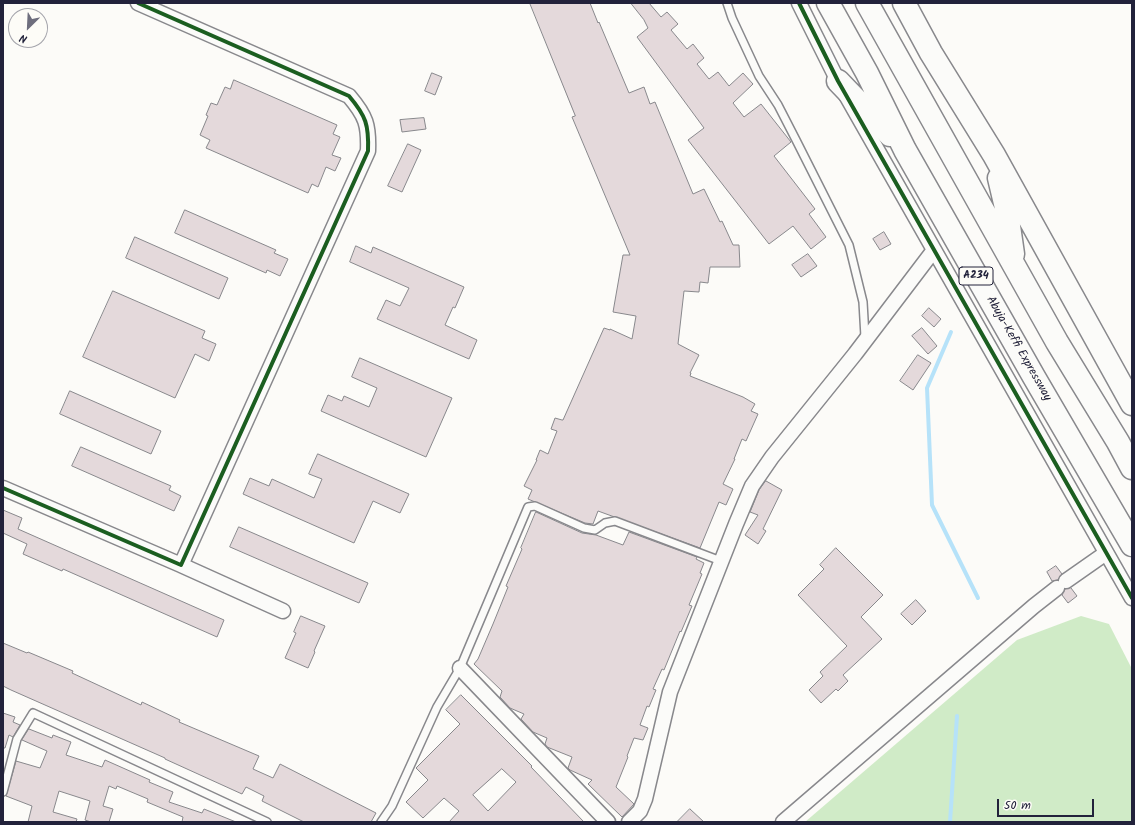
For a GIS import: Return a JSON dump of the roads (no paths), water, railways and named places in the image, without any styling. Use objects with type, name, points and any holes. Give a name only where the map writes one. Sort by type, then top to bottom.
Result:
[{"type":"highway","name":"Abuja-Keffi Expressway","points":[[828,3],[867,73],[905,150],[1030,370],[1132,545]]},
{"type":"highway","points":[[866,3],[1057,342],[1114,435],[1132,468]]},
{"type":"highway","points":[[904,3],[931,54],[994,155],[1132,404]]},
{"type":"highway","points":[[838,81],[905,150]]},
{"type":"highway","points":[[994,155],[1000,188],[1007,212],[1014,265]]},
{"type":"street","points":[[138,3],[349,96],[360,109],[366,122],[368,137],[368,151],[181,565]]},
{"type":"street","points":[[799,3],[838,81],[1132,598]]},
{"type":"street","points":[[629,822],[640,811],[645,798],[670,692],[752,486],[793,429],[866,340],[934,250]]},
{"type":"street","points":[[3,488],[283,611]]},
{"type":"street","points":[[783,822],[1028,611],[1062,584],[1106,553]]},
{"type":"street","points":[[460,668],[608,822]]},
{"type":"lane","points":[[727,3],[732,18],[759,76],[778,105],[849,246],[864,302],[866,340]]},
{"type":"lane","points":[[381,822],[392,806],[438,707],[460,668],[528,507],[535,506],[584,528],[595,530],[605,523],[615,520],[721,561]]},
{"type":"lane","points":[[3,792],[17,739],[32,712],[267,822]]},
{"type":"waterway","points":[[951,332],[927,388],[932,505],[978,598]]},
{"type":"waterway","points":[[950,822],[957,716]]}]
